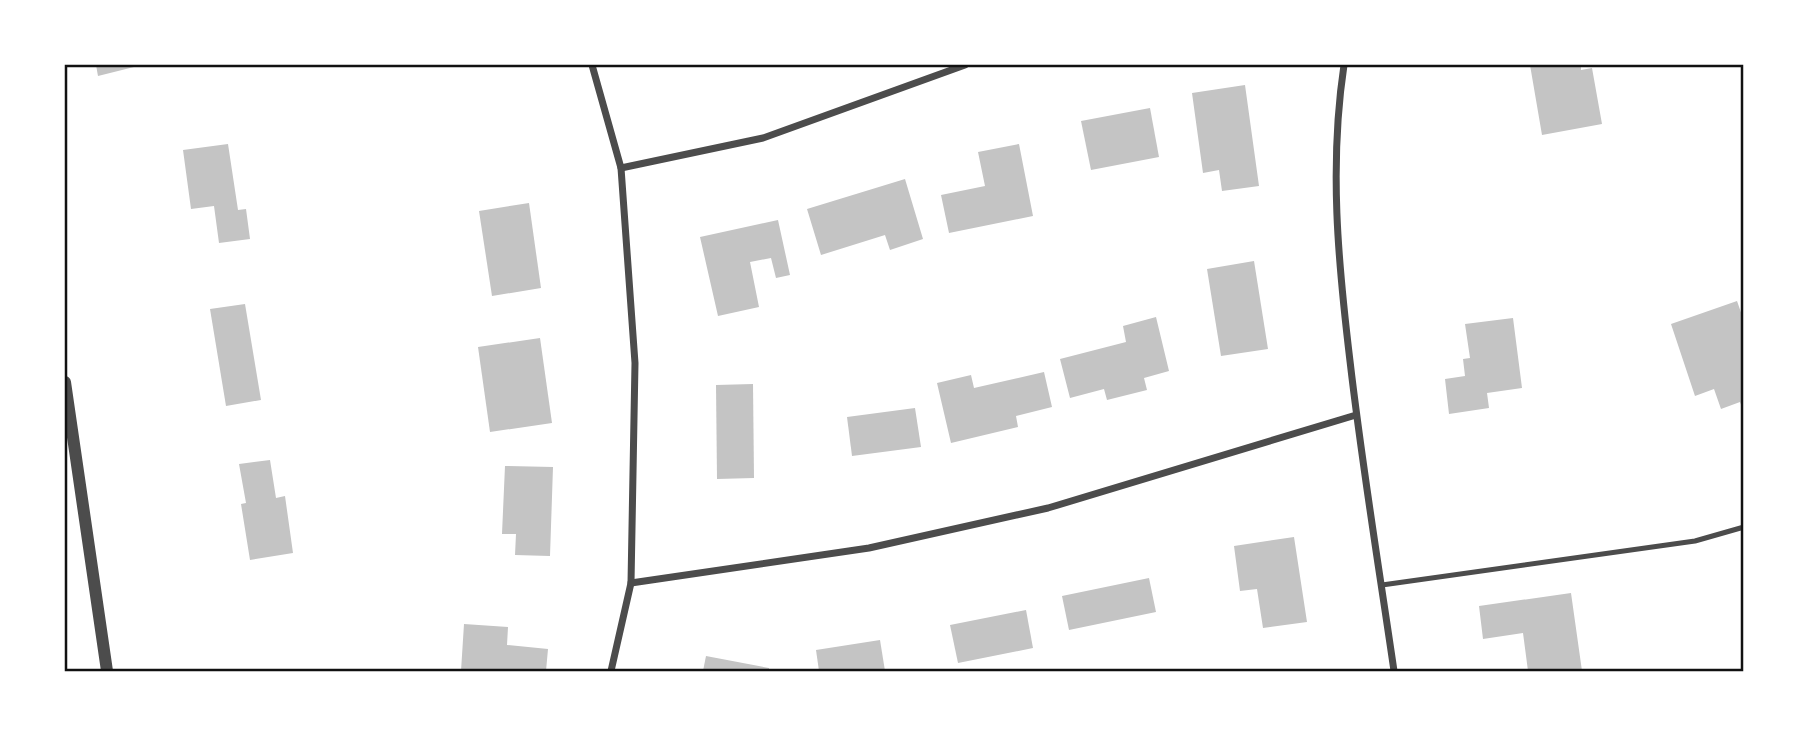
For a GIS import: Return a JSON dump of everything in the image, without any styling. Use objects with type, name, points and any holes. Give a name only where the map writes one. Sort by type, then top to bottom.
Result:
[{"type":"street","points":[[592,65],[621,168],[635,363],[631,583],[611,671]]},
{"type":"street","points":[[621,168],[763,138],[965,65]]},
{"type":"street","points":[[1344,65],[1337,123],[1335,218],[1356,415],[1394,671]]},
{"type":"street","points":[[65,382],[107,671]]},
{"type":"street","points":[[631,583],[869,548],[1048,508],[1356,415]]},
{"type":"lane","points":[[1382,585],[1695,541],[1744,527]]},
{"type":"building","points":[[96,65],[138,65],[138,66],[98,76]]},
{"type":"building","points":[[1530,65],[1581,65],[1581,70],[1592,68],[1602,124],[1542,135]]},
{"type":"building","points":[[1245,85],[1259,186],[1222,191],[1219,170],[1203,173],[1192,93]]},
{"type":"building","points":[[1150,108],[1159,157],[1091,170],[1081,121]]},
{"type":"building","points":[[228,144],[238,210],[246,209],[250,239],[219,243],[214,206],[191,209],[183,150]]},
{"type":"building","points":[[1019,144],[1033,216],[949,233],[941,195],[985,186],[978,152]]},
{"type":"building","points":[[905,179],[923,239],[890,250],[885,235],[821,255],[807,209]]},
{"type":"building","points":[[529,203],[541,288],[492,296],[479,211]]},
{"type":"building","points":[[778,220],[790,275],[776,278],[771,258],[750,262],[759,307],[718,316],[700,237]]},
{"type":"building","points":[[1254,261],[1268,349],[1221,356],[1207,269]]},
{"type":"building","points":[[1737,301],[1744,321],[1744,412],[1740,402],[1721,409],[1714,389],[1695,396],[1671,324]]},
{"type":"building","points":[[245,304],[261,400],[226,406],[210,309]]},
{"type":"building","points":[[1156,317],[1169,371],[1144,378],[1147,390],[1107,400],[1104,389],[1070,398],[1060,359],[1126,342],[1123,326]]},
{"type":"building","points":[[1513,318],[1522,388],[1487,393],[1489,408],[1449,414],[1445,379],[1465,376],[1463,359],[1470,358],[1465,324]]},
{"type":"building","points":[[540,338],[552,423],[490,432],[478,347]]},
{"type":"building","points":[[1044,372],[1052,407],[1016,416],[1018,427],[951,443],[937,383],[971,375],[974,388]]},
{"type":"building","points":[[753,384],[754,478],[717,479],[716,385]]},
{"type":"building","points":[[915,408],[921,447],[852,456],[847,417]]},
{"type":"building","points":[[270,460],[276,498],[285,496],[293,553],[250,560],[241,504],[246,503],[239,464]]},
{"type":"building","points":[[505,466],[553,467],[550,556],[515,555],[516,534],[502,534]]},
{"type":"building","points":[[1294,537],[1307,622],[1263,628],[1257,589],[1240,591],[1234,546]]},
{"type":"building","points":[[1149,578],[1156,612],[1069,630],[1062,596]]},
{"type":"building","points":[[1571,593],[1582,671],[1528,671],[1523,633],[1483,639],[1479,606]]},
{"type":"building","points":[[1026,610],[1033,648],[958,663],[950,625]]},
{"type":"building","points":[[464,624],[508,627],[507,645],[548,649],[546,671],[461,671]]},
{"type":"building","points":[[880,640],[885,671],[819,671],[816,650]]},
{"type":"building","points":[[706,656],[769,668],[769,671],[703,671]]}]
